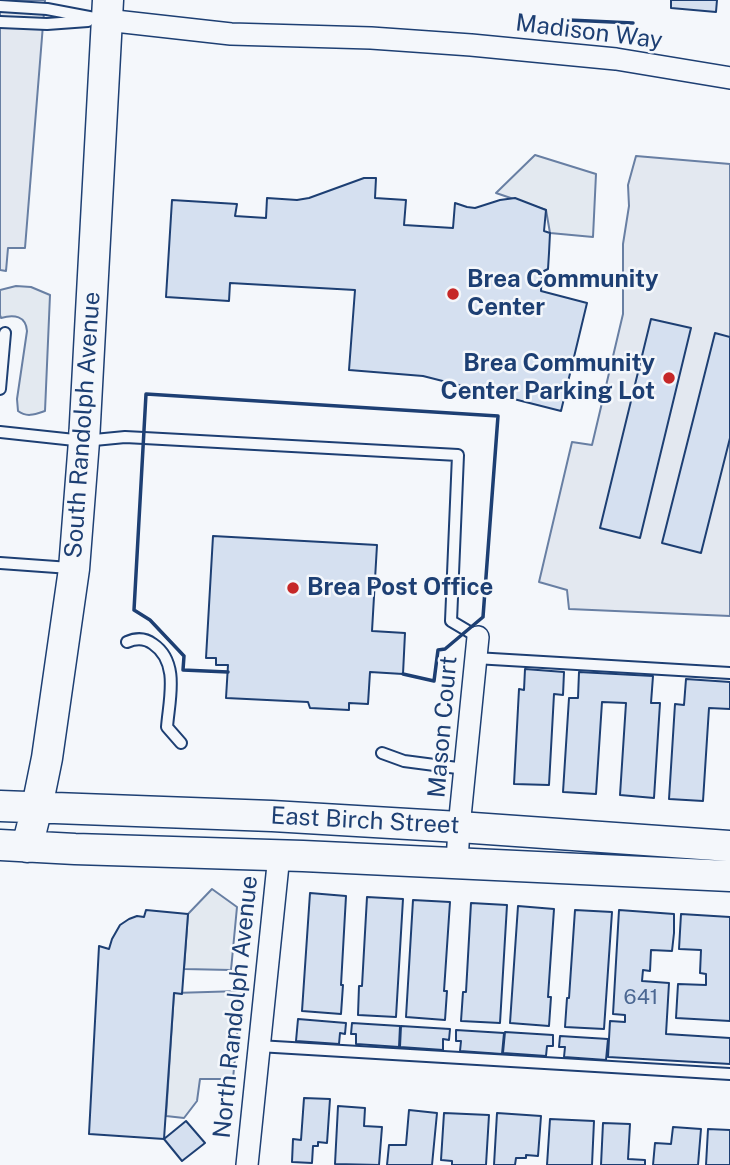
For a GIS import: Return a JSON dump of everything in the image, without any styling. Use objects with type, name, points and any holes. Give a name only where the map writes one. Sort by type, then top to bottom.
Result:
[{"type":"street","name":"Madison Way","points":[[107,10],[231,34],[371,38],[471,45],[617,59],[730,78]]},
{"type":"street","name":"South Randolph Avenue","points":[[14,846],[37,807],[49,744],[74,569],[107,10]]},
{"type":"street","name":"Mason Court","points":[[457,863],[477,648]]},
{"type":"street","name":"East Birch Street","points":[[0,806],[261,815],[730,846]]},
{"type":"street","name":"East Birch Street","points":[[14,846],[279,855],[730,876]]},
{"type":"street","name":"North Randolph Avenue","points":[[247,1165],[279,855]]},
{"type":"lane","points":[[0,6],[107,10]]},
{"type":"lane","points":[[0,22],[47,24],[107,10]]},
{"type":"lane","points":[[0,388],[5,333]]},
{"type":"lane","points":[[0,432],[83,441],[125,437],[458,455],[452,621],[477,648],[730,673]]},
{"type":"lane","points":[[0,563],[74,569]]},
{"type":"lane","points":[[127,642],[136,638],[150,641],[161,650],[170,665],[167,727],[181,743]]},
{"type":"lane","points":[[382,753],[404,761],[465,769]]},
{"type":"lane","points":[[258,1046],[730,1074]]},
{"type":"shaded area","points":[[0,0],[45,0],[25,248],[8,248],[6,271],[0,270]]},
{"type":"shaded area","points":[[535,155],[596,174],[593,237],[550,233],[546,210],[496,193]]},
{"type":"shaded area","name":"Brea Community Center Parking Lot","points":[[636,156],[730,164],[730,616],[569,609],[567,590],[539,582],[572,442],[592,445],[623,314],[623,244],[629,206],[628,185]]},
{"type":"shaded area","points":[[16,286],[31,287],[50,295],[45,411],[32,415],[18,411],[17,399],[26,326],[18,317],[1,318],[0,315],[0,290]]},
{"type":"shaded area","points":[[212,889],[237,907],[231,970],[184,969],[188,914]]},
{"type":"shaded area","points":[[241,991],[233,1079],[200,1079],[197,1101],[184,1118],[166,1116],[174,993]]},
{"type":"building","points":[[671,0],[717,0],[716,12],[671,8]]},
{"type":"building","name":"Brea Community Center","points":[[364,178],[376,178],[375,198],[406,200],[404,225],[453,228],[455,203],[475,208],[515,198],[546,210],[544,231],[550,233],[549,253],[548,269],[542,272],[541,291],[587,303],[561,411],[423,376],[349,370],[355,290],[230,283],[229,301],[166,297],[172,200],[237,204],[235,216],[266,218],[267,198],[309,198]]},
{"type":"building","points":[[651,319],[691,328],[640,538],[600,528]]},
{"type":"building","points":[[715,333],[730,337],[730,438],[701,553],[662,543]]},
{"type":"building","name":"Brea Post Office","points":[[213,536],[377,545],[372,631],[405,633],[403,674],[370,672],[368,704],[349,703],[349,710],[310,708],[308,702],[226,698],[228,665],[216,665],[216,658],[206,658]]},
{"type":"building","points":[[525,669],[564,672],[563,695],[554,694],[549,785],[514,784],[519,689],[524,690]]},
{"type":"building","points":[[579,672],[653,676],[651,703],[660,703],[654,798],[620,795],[626,703],[602,702],[596,794],[563,792],[569,698],[578,698]]},
{"type":"building","points":[[686,679],[730,682],[730,709],[709,708],[703,801],[669,799],[675,704],[684,705]]},
{"type":"building","points":[[310,893],[346,896],[341,1014],[302,1011]]},
{"type":"building","points":[[367,897],[403,899],[396,1017],[358,1015]]},
{"type":"building","points":[[413,900],[450,902],[444,991],[447,991],[445,1020],[406,1017]]},
{"type":"building","points":[[471,903],[507,905],[500,1023],[461,1021],[463,992],[466,992]]},
{"type":"building","points":[[518,906],[554,909],[548,997],[551,997],[549,1026],[510,1023]]},
{"type":"building","points":[[146,910],[188,914],[182,994],[174,993],[164,1139],[89,1134],[99,946],[109,949],[120,925],[137,916],[144,917]]},
{"type":"building","points":[[575,910],[612,912],[604,1029],[565,1027]]},
{"type":"building","points":[[619,910],[674,914],[672,951],[651,950],[650,971],[643,970],[642,981],[669,983],[666,1034],[730,1038],[730,1064],[608,1057],[610,1021],[625,1022],[625,1015],[613,1014]]},
{"type":"building","points":[[681,914],[730,917],[730,1021],[676,1018],[678,984],[706,985],[706,974],[700,973],[701,950],[679,949]]},
{"type":"building","points":[[298,1019],[346,1023],[345,1034],[340,1033],[339,1044],[296,1041]]},
{"type":"building","points":[[352,1023],[400,1026],[399,1047],[356,1044],[356,1034],[351,1034]]},
{"type":"building","points":[[401,1026],[450,1029],[449,1040],[443,1039],[443,1050],[400,1047]]},
{"type":"building","points":[[456,1030],[504,1033],[502,1054],[460,1051],[461,1041],[456,1041]]},
{"type":"building","points":[[505,1032],[553,1035],[553,1046],[547,1046],[546,1056],[503,1053]]},
{"type":"building","points":[[560,1036],[608,1039],[606,1060],[564,1057],[565,1047],[559,1047]]},
{"type":"building","points":[[304,1098],[330,1099],[327,1143],[318,1142],[318,1146],[313,1146],[312,1163],[292,1162],[293,1139],[301,1140]]},
{"type":"building","points":[[338,1106],[365,1108],[364,1126],[382,1127],[379,1165],[335,1164]]},
{"type":"building","points":[[409,1110],[437,1113],[432,1165],[387,1165],[389,1145],[406,1145]]},
{"type":"building","points":[[444,1113],[489,1115],[486,1165],[452,1165],[452,1161],[441,1160]]},
{"type":"building","points":[[497,1113],[541,1116],[538,1156],[516,1158],[515,1165],[494,1165]]},
{"type":"building","points":[[550,1119],[594,1121],[592,1165],[547,1165]]},
{"type":"building","points":[[186,1121],[205,1143],[182,1161],[164,1139]]},
{"type":"building","points":[[603,1123],[630,1124],[628,1159],[645,1160],[645,1165],[601,1165]]},
{"type":"building","points":[[673,1127],[701,1129],[698,1165],[653,1165],[655,1143],[671,1144]]},
{"type":"building","points":[[708,1129],[730,1130],[730,1165],[706,1165]]},
{"type":"wall","points":[[569,20],[633,23]]},
{"type":"wall","points":[[228,672],[183,670],[184,656],[150,620],[134,610],[146,394],[498,416],[483,617],[445,649],[438,650],[434,681],[403,674]]},
{"type":"place","name":"Brea Community Center","points":[[453,294]]},
{"type":"place","name":"Brea Community Center Parking Lot","points":[[669,378]]},
{"type":"place","name":"Brea Post Office","points":[[293,588]]}]
